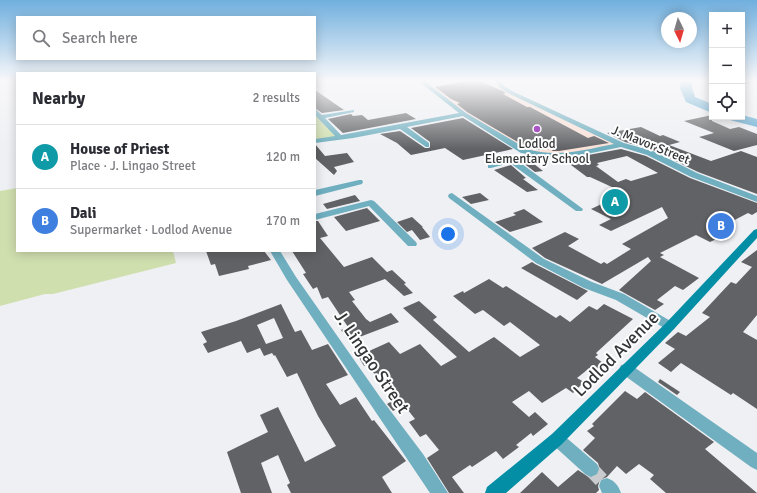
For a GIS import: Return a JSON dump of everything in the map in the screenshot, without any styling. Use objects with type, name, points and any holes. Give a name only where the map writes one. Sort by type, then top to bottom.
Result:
[{"type":"main road","name":"Lodlod Avenue","points":[[493,493],[557,439],[670,326],[757,232]]},
{"type":"street","points":[[449,103],[524,152],[533,155],[561,157],[622,145]]},
{"type":"street","name":"J. Mavor Street","points":[[532,103],[622,145],[645,152],[701,177],[757,199]]},
{"type":"street","points":[[321,117],[352,111]]},
{"type":"street","points":[[316,112],[340,138]]},
{"type":"street","points":[[316,141],[340,138],[464,114]]},
{"type":"street","points":[[401,126],[426,145]]},
{"type":"street","points":[[491,166],[533,155]]},
{"type":"street","points":[[512,161],[579,209]]},
{"type":"street","points":[[316,193],[359,182]]},
{"type":"street","points":[[452,196],[540,261],[588,285],[620,296],[670,326]]},
{"type":"street","points":[[316,217],[371,203],[412,244]]},
{"type":"street","name":"J. Lingao Street","points":[[276,252],[291,278],[440,493]]},
{"type":"street","points":[[626,369],[757,462]]},
{"type":"street","points":[[557,439],[591,469]]},
{"type":"shaded area","name":"Lodlod Elementary School","points":[[451,103],[533,103],[617,145],[559,155],[525,150]]},
{"type":"green space","points":[[316,116],[337,137],[316,140]]},
{"type":"green space","points":[[16,188],[16,252],[173,252],[176,263],[0,306],[0,191]]},
{"type":"building","points":[[316,103],[334,103],[344,110],[322,113],[316,109]]},
{"type":"building","name":"Lodlod Elementary School","points":[[520,103],[588,138],[594,136],[609,143],[559,151],[528,148],[467,112],[457,104]]},
{"type":"building","points":[[406,113],[416,119],[343,133],[328,119],[351,114],[353,116],[362,115],[368,120]]},
{"type":"building","points":[[709,116],[709,120],[730,129],[739,127],[757,134],[757,145],[734,151],[699,137],[714,133],[684,121]]},
{"type":"building","points":[[463,118],[513,149],[463,160],[445,148],[411,155],[397,143],[380,134],[400,131],[425,148],[429,148],[430,142],[411,128]]},
{"type":"building","points":[[641,127],[660,136],[663,135],[680,142],[669,145],[711,161],[741,151],[757,157],[757,194],[698,172],[653,150],[625,142],[607,133]]},
{"type":"building","points":[[316,145],[325,156],[347,153],[354,162],[334,167],[337,171],[334,175],[316,159]]},
{"type":"building","points":[[621,149],[646,156],[690,178],[757,203],[757,212],[752,215],[748,213],[727,224],[736,228],[710,242],[696,235],[660,253],[664,255],[660,257],[699,278],[683,290],[675,286],[657,300],[664,304],[655,310],[619,290],[651,261],[648,257],[602,284],[545,258],[532,248],[565,232],[579,239],[568,246],[601,264],[604,262],[607,264],[631,249],[622,244],[668,218],[662,207],[611,231],[599,225],[611,219],[591,209],[625,193],[587,177],[563,159]],"holes":[[[627,156],[658,173],[631,181],[626,179],[618,182],[596,166],[599,165],[597,163]]]},
{"type":"building","points":[[529,160],[543,171],[535,172],[522,162]]},
{"type":"building","points":[[511,165],[526,178],[523,179],[538,190],[527,192],[494,170]]},
{"type":"building","points":[[480,193],[489,200],[471,204],[462,197]]},
{"type":"building","points":[[355,195],[360,201],[327,209],[323,204]]},
{"type":"building","points":[[367,208],[380,221],[346,231],[334,217]]},
{"type":"building","points":[[524,209],[543,222],[510,232],[495,222],[516,215],[513,213]]},
{"type":"building","points":[[412,217],[423,227],[430,237],[420,240],[412,230],[407,232],[397,222]]},
{"type":"building","points":[[316,221],[318,221],[328,236],[320,238],[344,267],[372,257],[387,272],[392,270],[406,283],[404,284],[413,293],[404,296],[385,279],[349,292],[355,300],[352,301],[370,322],[391,313],[399,322],[349,341],[341,330],[348,327],[328,297],[322,299],[317,287],[313,289],[303,274],[306,273],[293,252],[316,252]]},
{"type":"building","points":[[757,250],[757,315],[743,332],[757,340],[757,409],[733,393],[731,395],[681,363],[671,372],[658,363],[675,349],[665,343],[678,332],[686,336],[710,317],[702,313],[731,282],[736,284],[752,267],[741,262]]},
{"type":"building","points":[[206,252],[265,252],[271,260],[248,266],[249,269],[219,276],[215,264],[211,265]]},
{"type":"building","points":[[532,262],[588,291],[577,300],[521,268]]},
{"type":"building","points":[[489,279],[503,288],[506,286],[556,318],[560,315],[570,322],[589,306],[597,310],[604,304],[633,319],[596,353],[598,355],[595,357],[607,366],[600,372],[592,366],[577,378],[584,382],[573,393],[566,388],[542,403],[529,391],[512,402],[529,417],[535,412],[548,424],[533,436],[531,433],[516,445],[519,447],[503,459],[496,451],[472,467],[470,465],[452,477],[464,493],[449,493],[427,458],[439,450],[426,434],[420,437],[409,422],[415,419],[404,405],[393,411],[387,404],[399,397],[387,382],[383,384],[367,365],[364,366],[358,356],[389,342],[400,354],[420,344],[441,366],[457,357],[403,308],[419,301],[437,317],[433,320],[469,352],[494,337],[520,357],[540,345],[510,322],[504,326],[483,310],[475,314],[453,296],[463,291],[464,293]]},
{"type":"building","points":[[281,304],[295,332],[301,330],[312,350],[328,344],[348,375],[326,384],[340,405],[356,397],[372,421],[374,420],[406,461],[382,477],[392,493],[291,493],[287,485],[290,483],[278,455],[261,463],[272,493],[241,493],[227,452],[268,432],[260,415],[278,407],[305,462],[336,446],[318,416],[297,373],[287,377],[275,355],[274,356],[272,353],[264,356],[260,348],[247,353],[241,341],[208,353],[203,344],[207,342],[201,332]],"holes":[[[274,318],[283,338],[266,344],[257,325]]]},
{"type":"building","points":[[660,379],[680,392],[677,395],[658,382]]},
{"type":"building","points":[[625,391],[637,399],[645,392],[714,442],[705,449],[757,493],[666,493],[650,479],[654,475],[639,464],[626,474],[617,466],[607,477],[600,480],[598,486],[599,490],[596,493],[520,493],[542,472],[558,487],[578,470],[590,478],[598,475],[600,470],[598,463],[583,450],[595,438],[587,431],[594,426],[592,424]]},
{"type":"waterway","points":[[699,103],[709,108]]},
{"type":"waterway","points":[[745,120],[757,123]]},
{"type":"tunnel","points":[[591,469],[607,486]]},
{"type":"place","name":"Lodlod Elementary School","points":[[537,129]]},
{"type":"place","name":"House of Priest","points":[[615,202]]},
{"type":"place","name":"Dali","points":[[721,226]]}]
